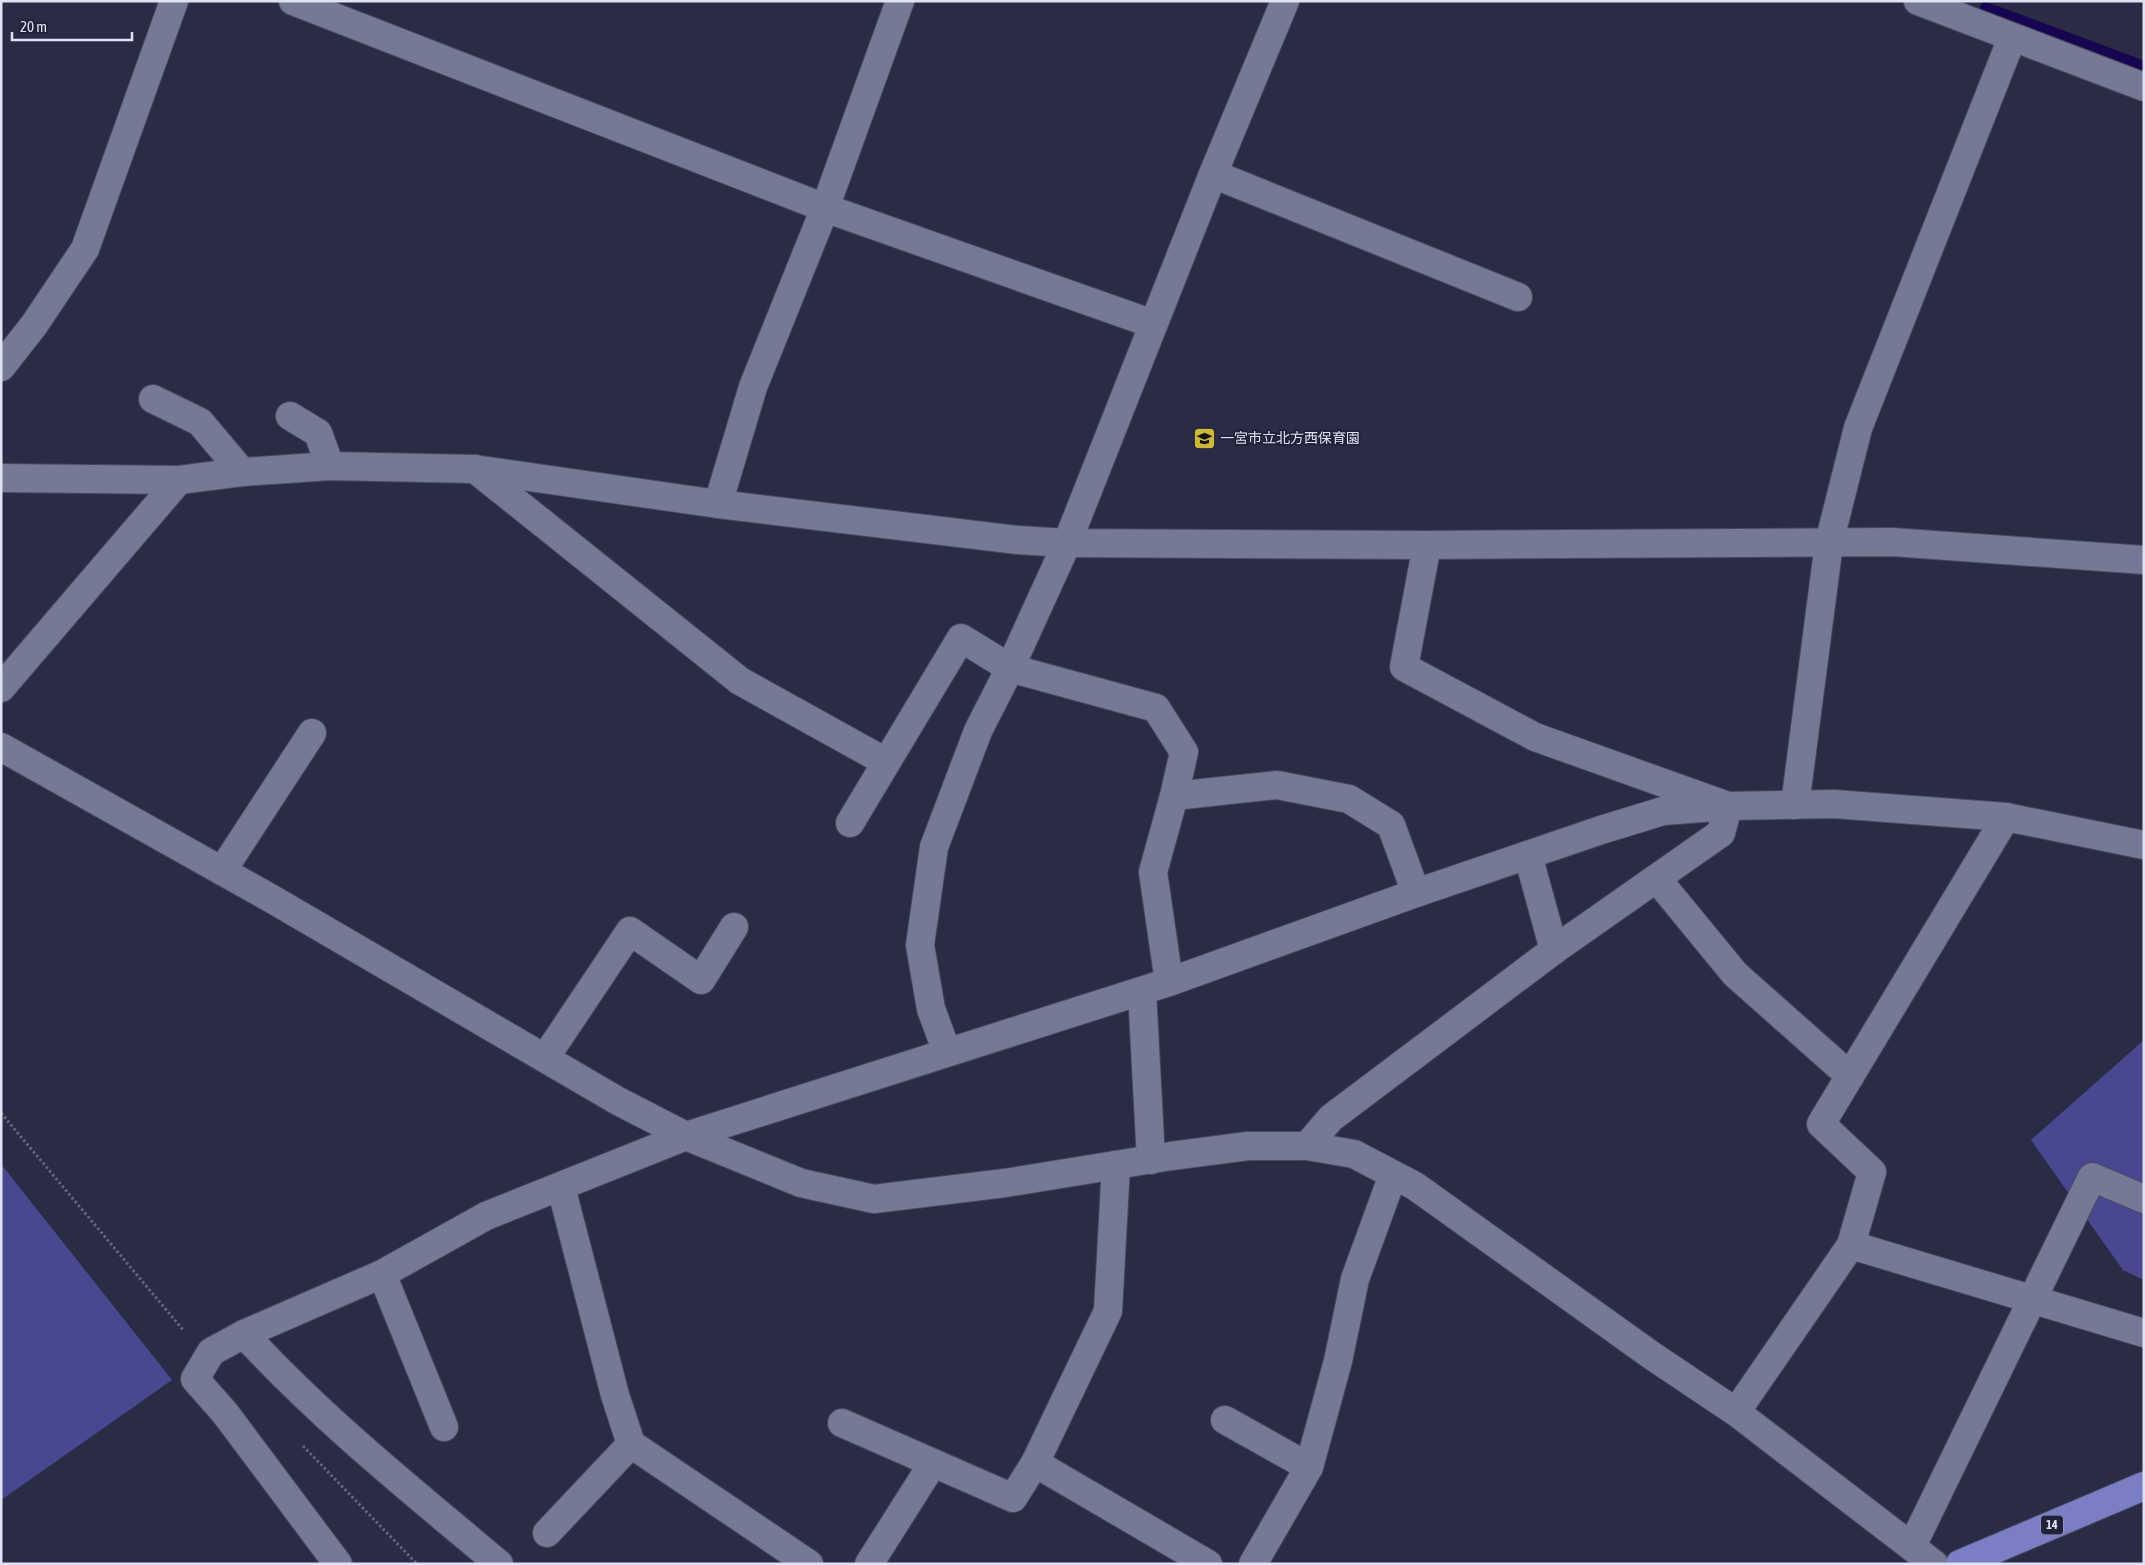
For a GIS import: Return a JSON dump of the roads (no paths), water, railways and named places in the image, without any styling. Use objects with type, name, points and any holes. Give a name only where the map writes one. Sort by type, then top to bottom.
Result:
[{"type":"main road","name":"14","points":[[1960,1564],[2144,1486]]},
{"type":"street","points":[[1,366],[34,325],[85,249],[174,1]]},
{"type":"street","points":[[293,1],[825,208],[1153,324]]},
{"type":"street","points":[[718,504],[753,387],[825,208],[900,1]]},
{"type":"street","points":[[948,1052],[931,1009],[920,945],[934,847],[978,731],[1010,668],[1067,543],[1213,174],[1285,1]]},
{"type":"street","points":[[1923,2],[2012,38],[2144,87]]},
{"type":"street","points":[[1795,805],[1829,543],[1858,428],[2012,38]]},
{"type":"street","points":[[1213,174],[1518,297]]},
{"type":"street","points":[[153,399],[200,422],[242,472]]},
{"type":"street","points":[[290,416],[318,433],[330,466]]},
{"type":"street","points":[[1,478],[179,480],[242,472],[330,466],[474,469],[718,504],[1018,540],[1067,543],[1427,545],[1892,542],[2144,560]]},
{"type":"street","points":[[474,469],[740,681],[886,762]]},
{"type":"street","points":[[1,688],[179,480]]},
{"type":"street","points":[[1427,545],[1404,668],[1535,737],[1728,806]]},
{"type":"street","points":[[850,823],[961,638],[1010,668],[1156,708],[1184,752],[1153,872],[1169,982]]},
{"type":"street","points":[[222,871],[312,733]]},
{"type":"street","points":[[1,747],[222,871],[618,1101],[686,1136],[801,1183],[874,1198],[1005,1183],[1248,1146],[1307,1146],[1354,1154],[1415,1186],[1650,1355],[1736,1412],[1934,1564]]},
{"type":"street","points":[[1174,796],[1278,785],[1349,799],[1391,825],[1416,893]]},
{"type":"street","points":[[338,1564],[225,1413],[195,1379],[211,1352],[244,1334],[382,1274],[486,1216],[686,1136],[1142,991],[1416,893],[1663,811],[1728,806],[1834,804],[2006,817],[2144,845]]},
{"type":"street","points":[[1307,1146],[1331,1118],[1554,950],[1721,833],[1728,806]]},
{"type":"street","points":[[1736,1412],[1851,1245],[1872,1172],[1821,1124],[2006,817]]},
{"type":"street","points":[[1528,855],[1554,950]]},
{"type":"street","points":[[1656,879],[1736,974],[1850,1076]]},
{"type":"street","points":[[545,1058],[630,931],[701,980],[734,927]]},
{"type":"street","points":[[1142,991],[1151,1160]]},
{"type":"street","points":[[842,1423],[1013,1498],[1035,1463],[1108,1311],[1116,1165]]},
{"type":"street","points":[[1253,1564],[1309,1467],[1338,1360],[1355,1279],[1393,1175]]},
{"type":"street","points":[[1912,1546],[2092,1177],[2144,1199]]},
{"type":"street","points":[[561,1187],[615,1395],[631,1444],[809,1564]]},
{"type":"street","points":[[1851,1245],[2144,1333]]},
{"type":"street","points":[[382,1274],[444,1427]]},
{"type":"street","points":[[244,1334],[274,1367],[340,1431],[499,1564]]},
{"type":"street","points":[[1225,1420],[1309,1467]]},
{"type":"street","points":[[547,1533],[631,1444]]},
{"type":"street","points":[[869,1564],[933,1462]]},
{"type":"street","points":[[1035,1463],[1208,1564]]},
{"type":"waterway","points":[[1986,8],[2144,67]]},
{"type":"place","name":"一宮市立北方西保育園","points":[[1204,438]]}]
